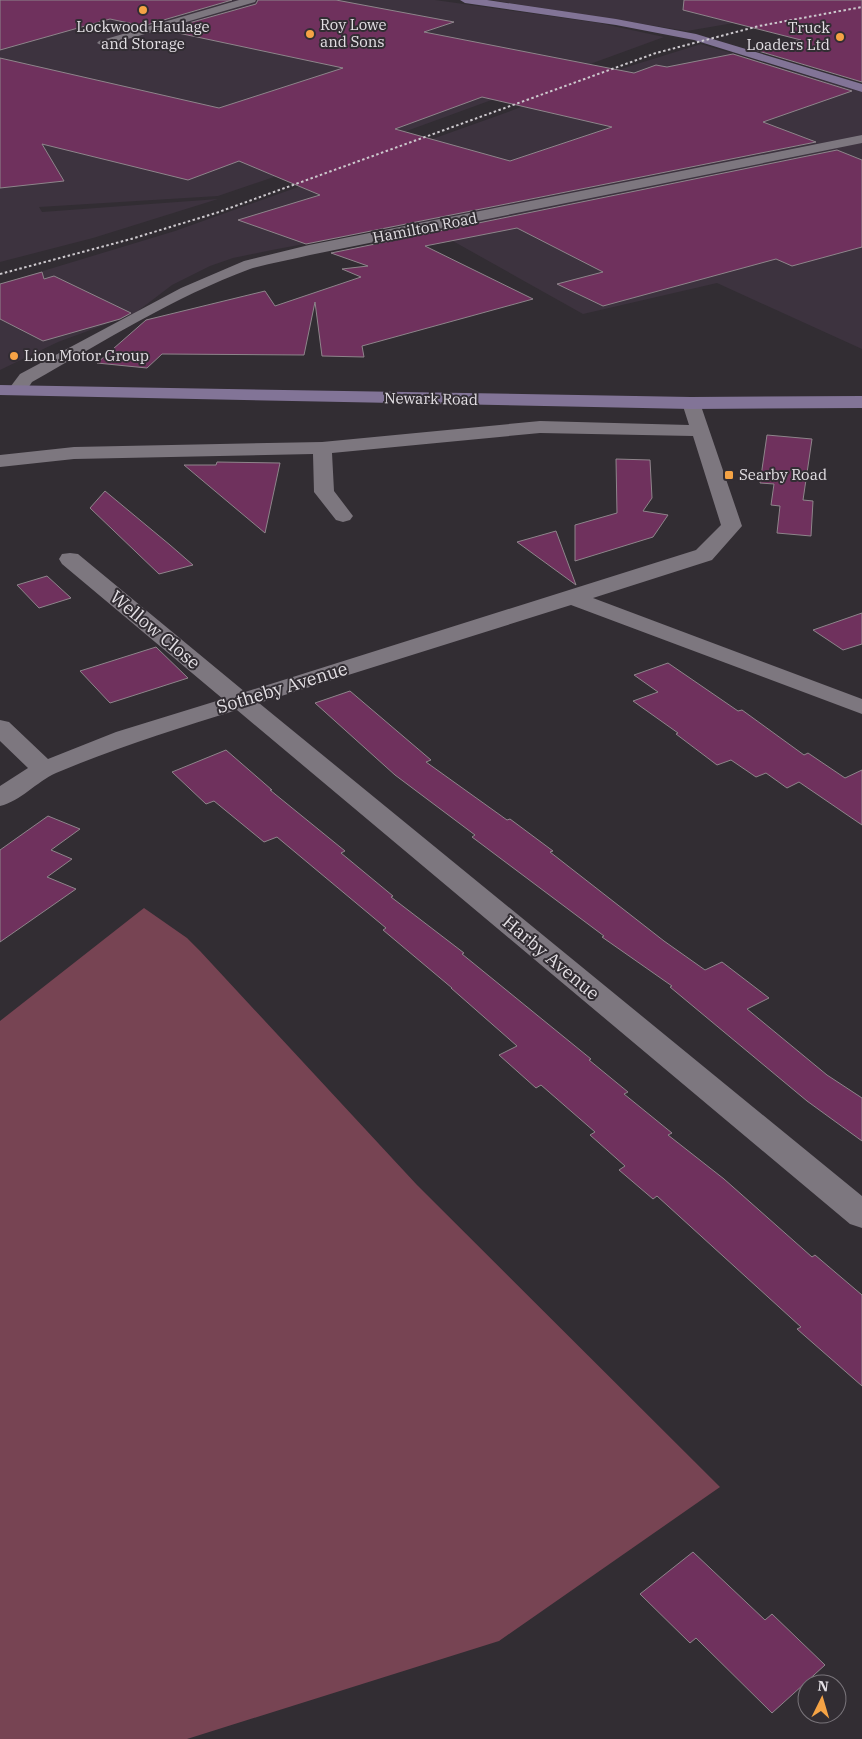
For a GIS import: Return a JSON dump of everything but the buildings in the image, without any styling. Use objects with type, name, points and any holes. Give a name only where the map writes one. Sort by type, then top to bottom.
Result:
[{"type":"main road","points":[[464,0],[616,22],[696,37],[862,88]]},
{"type":"main road","name":"Newark Road","points":[[9,390],[691,403],[862,402]]},
{"type":"street","points":[[103,43],[251,0]]},
{"type":"street","name":"Hamilton Road","points":[[9,390],[26,378],[116,328],[166,302],[244,266],[309,250],[862,140]]},
{"type":"street","points":[[572,598],[704,555],[732,526],[691,403]]},
{"type":"street","name":"Newark Road","points":[[0,460],[74,453],[322,448],[540,427],[701,431]]},
{"type":"street","points":[[322,448],[324,492],[343,516]]},
{"type":"street","name":"Wellow Close","points":[[70,559],[239,701]]},
{"type":"street","points":[[572,598],[862,707]]},
{"type":"street","name":"Sotheby Avenue","points":[[0,798],[44,769],[125,737],[572,598]]},
{"type":"street","name":"Harby Avenue","points":[[239,701],[862,1215]]},
{"type":"street","points":[[0,728],[44,769]]},
{"type":"shaded area","points":[[0,0],[435,0],[599,23],[664,37],[371,144],[218,196],[39,207],[42,212],[218,199],[93,238],[0,262]]},
{"type":"shaded area","points":[[491,0],[862,0],[862,1],[687,31]]},
{"type":"shaded area","points":[[701,44],[862,92],[862,349],[717,283],[583,314],[435,231],[416,223],[233,258],[210,266],[172,285],[134,314],[58,342],[0,370],[0,284],[175,231],[508,112],[608,73]]},
{"type":"shaded area","points":[[144,908],[187,938],[200,951],[417,1185],[720,1487],[499,1641],[187,1739],[0,1739],[0,1021]]},
{"type":"railway","points":[[0,274],[131,239],[216,213],[656,53],[759,26],[862,7]]},
{"type":"place","name":"Lockwood Haulage and Storage","points":[[143,10]]},
{"type":"place","name":"Roy Lowe and Sons","points":[[310,34]]},
{"type":"place","name":"Truck Loaders Ltd","points":[[840,37]]},
{"type":"place","name":"Lion Motor Group","points":[[14,356]]},
{"type":"place","name":"Searby Road","points":[[729,475]]}]
